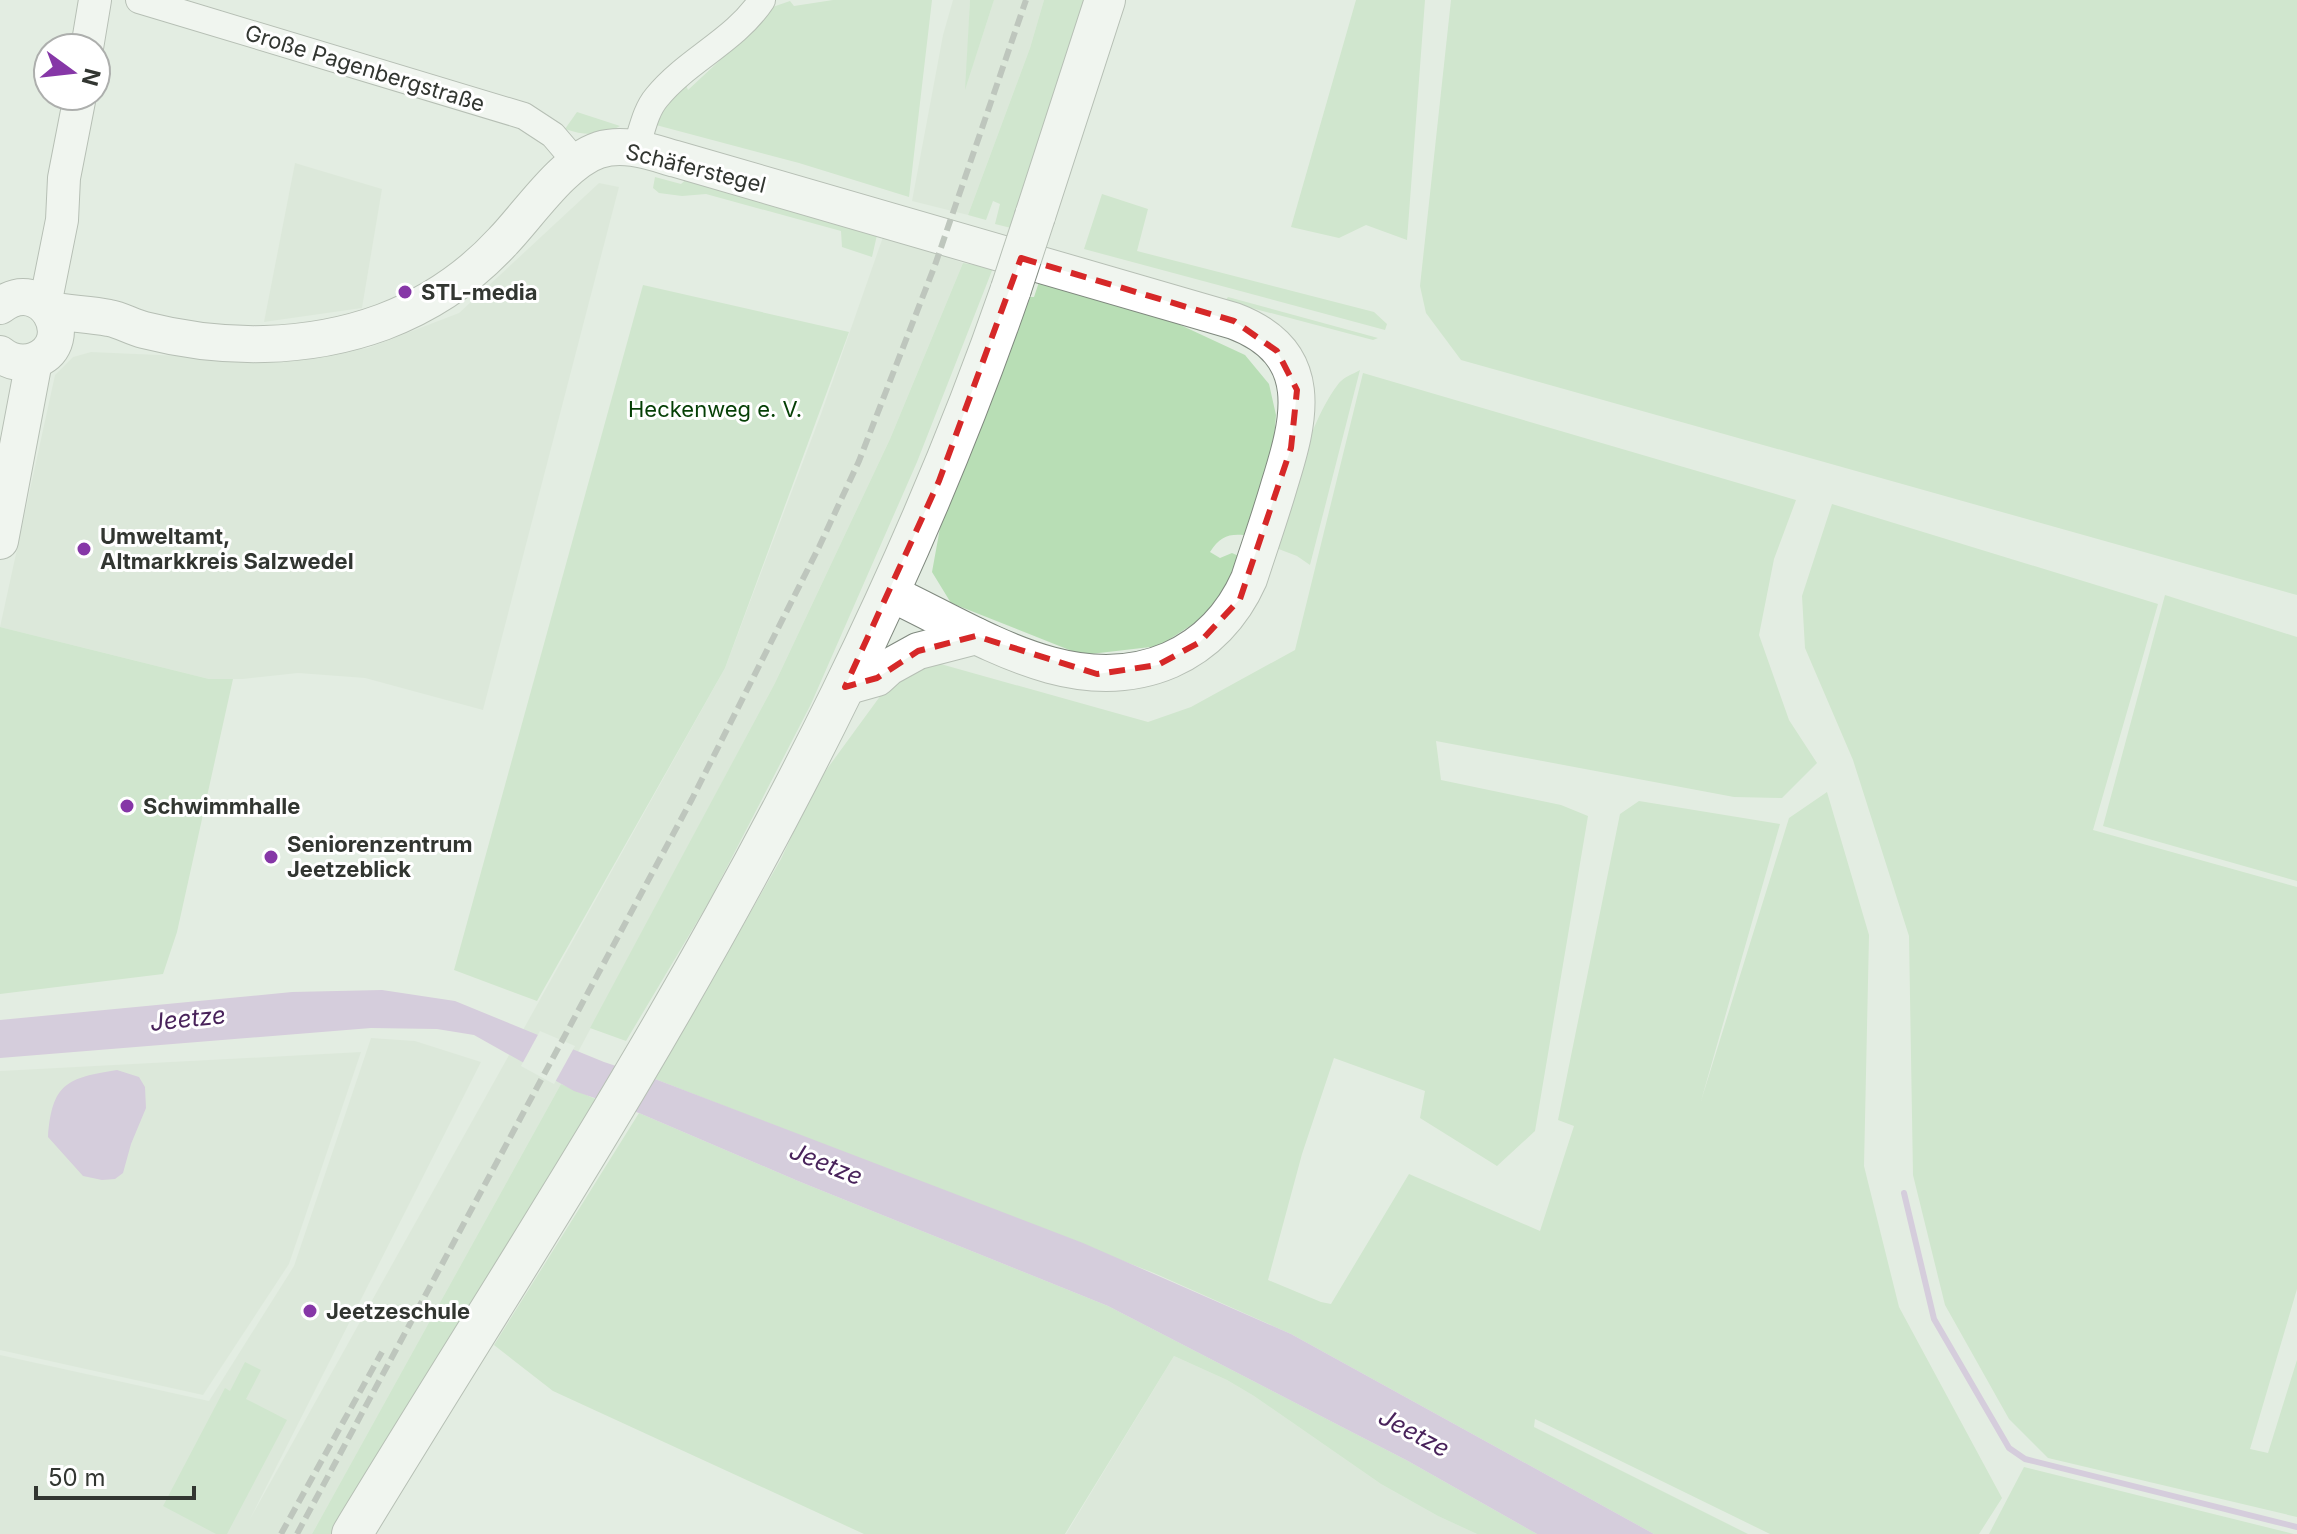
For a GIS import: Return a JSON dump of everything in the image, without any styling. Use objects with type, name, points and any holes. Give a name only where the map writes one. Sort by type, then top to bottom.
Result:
[{"type":"main road","points":[[352,1534],[661,1027],[761,850],[845,687],[939,481],[1011,289],[1105,0]]},
{"type":"main road","name":"Schäferstegel","points":[[25,329],[110,318],[143,329],[233,343],[286,343],[331,337],[381,322],[428,301],[502,243],[576,162],[603,149],[636,148],[1158,298],[1250,328],[1269,343],[1286,363],[1297,390],[1298,414],[1291,448],[1249,579],[1240,599],[1214,630],[1181,655],[1158,665],[1117,674],[1073,671],[1013,652],[890,593]]},
{"type":"main road","points":[[0,438],[25,329]]},
{"type":"main road","points":[[0,541],[25,329]]},
{"type":"main road","points":[[845,687],[877,678],[889,667],[918,651],[976,636]]},
{"type":"street","points":[[90,32],[95,0]]},
{"type":"street","name":"Große Pagenbergstraße","points":[[139,0],[524,116],[553,135],[576,162]]},
{"type":"street","points":[[636,148],[646,118],[658,96],[741,26],[762,0]]},
{"type":"street","points":[[25,329],[62,220],[64,178],[77,112]]},
{"type":"highlighted area","points":[[1021,258],[1234,321],[1277,351],[1297,390],[1291,448],[1240,599],[1200,642],[1158,665],[1097,674],[976,636],[918,651],[877,678],[845,687],[939,481]]},
{"type":"shaded area","points":[[953,0],[970,0],[966,86],[994,0],[1044,0],[1030,48],[968,215],[912,201],[943,35]]},
{"type":"shaded area","points":[[295,163],[382,189],[362,308],[264,322]]},
{"type":"shaded area","points":[[599,183],[619,187],[483,710],[365,678],[298,673],[209,679],[0,627],[55,375],[73,357],[91,352],[272,360],[368,348],[459,313]]},
{"type":"shaded area","points":[[884,234],[963,263],[890,439],[775,683],[561,1084],[312,1534],[0,1534],[0,1355],[209,1401],[294,1266],[371,1038],[415,1041],[481,1062],[250,1519],[725,668],[821,414]]},
{"type":"shaded area","points":[[361,1052],[289,1264],[203,1395],[0,1350],[0,1071]]},
{"type":"shaded area","points":[[1174,1356],[1227,1380],[1381,1484],[1477,1534],[1066,1534]]},
{"type":"green space","points":[[833,0],[932,0],[909,197],[799,163],[656,125],[666,104],[685,83],[688,90],[748,34],[764,10],[790,1],[794,6]]},
{"type":"green space","points":[[970,0],[994,0],[965,90]]},
{"type":"green space","points":[[1044,0],[1087,0],[1011,228],[995,224],[1000,204],[993,201],[986,220],[968,215],[1030,48]]},
{"type":"green space","points":[[1356,0],[1425,0],[1407,240],[1366,225],[1339,238],[1291,227]]},
{"type":"green space","points":[[1451,0],[2297,0],[2297,595],[1461,360],[1426,313],[1420,286]]},
{"type":"green space","points":[[577,112],[620,126],[593,134],[565,129]]},
{"type":"green space","points":[[691,175],[877,235],[872,257],[842,247],[841,231],[706,194],[682,196],[659,193],[653,188],[655,177],[681,184]]},
{"type":"green space","points":[[1102,194],[1148,209],[1137,251],[1374,312],[1387,324],[1385,330],[1084,249]]},
{"type":"green space","points":[[963,263],[993,268],[917,462],[811,704],[710,900],[626,1041],[590,1028],[775,683],[890,439]]},
{"type":"green space","points":[[1040,279],[1174,322],[1245,355],[1269,384],[1276,415],[1272,464],[1250,536],[1227,536],[1214,546],[1210,552],[1220,558],[1232,553],[1241,557],[1227,588],[1210,613],[1159,646],[1082,655],[951,603],[932,572],[940,528],[1028,297],[1034,297]]},
{"type":"green space","name":"Heckenweg e. V.","points":[[643,285],[849,332],[725,668],[537,1001],[454,970]]},
{"type":"green space","points":[[1228,297],[1378,338],[1373,340],[1225,301]]},
{"type":"green space","points":[[1360,370],[1310,565],[1276,548],[1301,462],[1318,418],[1339,383]]},
{"type":"green space","points":[[1363,373],[1796,500],[1774,559],[1759,635],[1789,720],[1817,763],[1782,798],[1734,797],[1436,741],[1441,780],[1561,805],[1588,816],[1535,1131],[1497,1166],[1420,1118],[1425,1091],[1334,1058],[1302,1154],[1268,1280],[1331,1304],[1409,1174],[1540,1231],[1574,1126],[1558,1120],[1620,814],[1639,801],[1780,824],[1701,1101],[1789,818],[1827,792],[1869,935],[1864,1166],[1899,1307],[2002,1498],[1979,1534],[1770,1534],[1535,1419],[1534,1427],[1748,1534],[1654,1534],[1291,1334],[1154,1273],[655,1079],[781,859],[816,784],[881,695],[912,666],[937,663],[1148,722],[1191,707],[1295,650]]},
{"type":"green space","points":[[1832,504],[2158,604],[2093,830],[2297,887],[2297,1289],[2250,1449],[2268,1453],[2297,1360],[2297,1517],[2048,1458],[2009,1419],[1945,1305],[1913,1175],[1909,936],[1853,760],[1805,648],[1802,596]]},
{"type":"green space","points":[[2165,595],[2297,637],[2297,881],[2103,826]]},
{"type":"green space","points":[[0,627],[209,679],[233,679],[177,932],[163,974],[0,994]]},
{"type":"green space","points":[[561,1084],[598,1100],[336,1534],[312,1534]]},
{"type":"green space","points":[[639,1113],[1108,1306],[1408,1461],[1537,1534],[1477,1534],[1438,1516],[1381,1484],[1254,1396],[1174,1356],[1065,1534],[864,1534],[553,1391],[494,1345]]},
{"type":"green space","points":[[245,1362],[261,1370],[246,1399],[287,1420],[227,1534],[216,1534],[163,1506],[225,1388],[230,1391]]},
{"type":"green space","points":[[2024,1467],[2294,1534],[1989,1534]]},
{"type":"water","name":"Jeetze","points":[[382,990],[455,1001],[604,1062],[1083,1243],[1291,1334],[1654,1534],[1537,1534],[1408,1461],[1108,1306],[639,1113],[574,1091],[474,1035],[437,1029],[371,1028],[0,1058],[0,1020],[292,992]]},
{"type":"water","points":[[117,1070],[139,1077],[145,1087],[146,1108],[123,1173],[115,1179],[102,1180],[83,1176],[48,1137],[53,1105],[58,1094],[74,1080]]},
{"type":"pier","points":[[540,1031],[575,1046],[554,1084],[521,1066]]},
{"type":"waterway","points":[[1904,1193],[1934,1319],[2009,1448],[2025,1459],[2297,1527]]},
{"type":"railway","points":[[297,1534],[692,799],[819,547],[859,461],[935,265],[1026,0]]},
{"type":"railway","points":[[281,1534],[382,1352]]},
{"type":"place","name":"STL-media","points":[[405,292]]},
{"type":"place","name":"Umweltamt, Altmarkkreis Salzwedel","points":[[84,549]]},
{"type":"place","name":"Schwimmhalle","points":[[127,806]]},
{"type":"place","name":"Seniorenzentrum Jeetzeblick","points":[[271,857]]},
{"type":"place","name":"Jeetzeschule","points":[[310,1311]]}]
